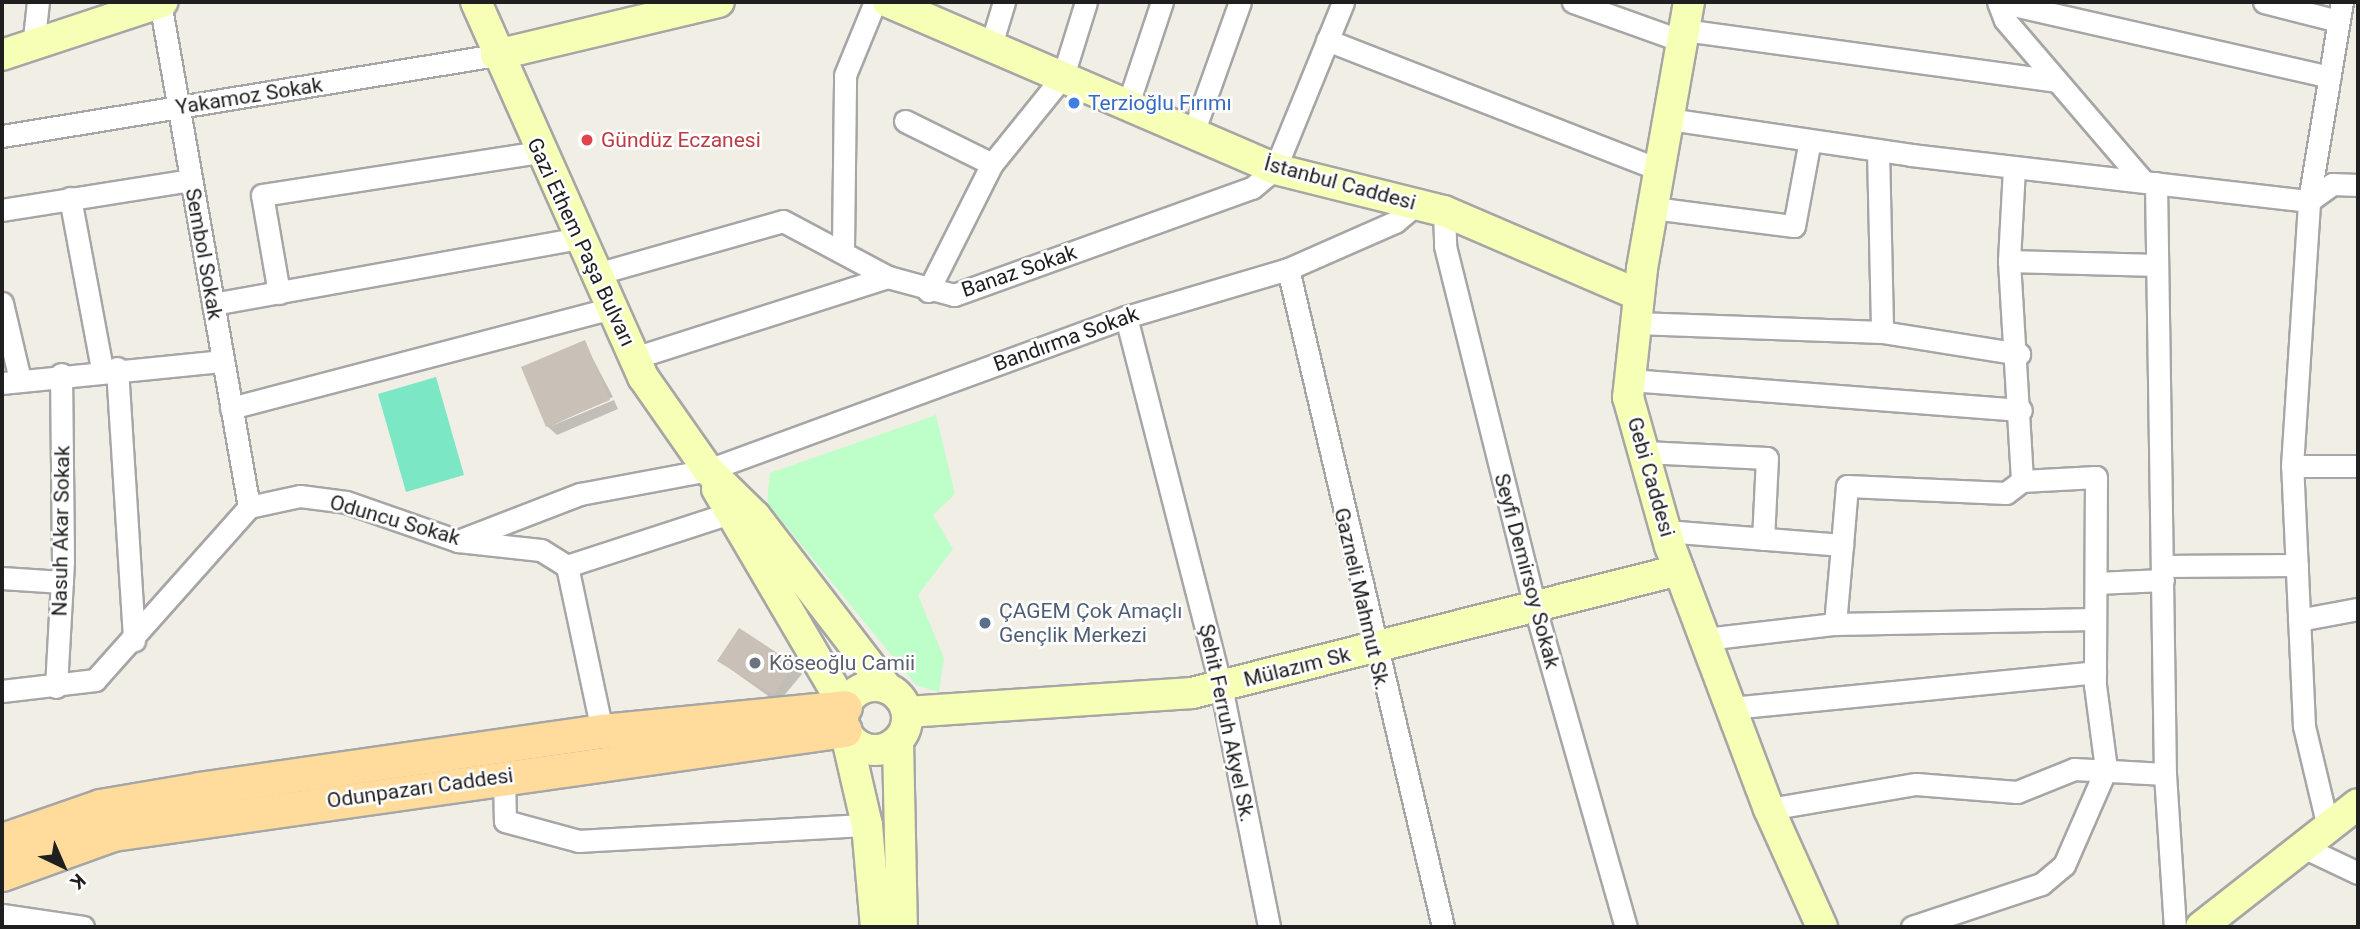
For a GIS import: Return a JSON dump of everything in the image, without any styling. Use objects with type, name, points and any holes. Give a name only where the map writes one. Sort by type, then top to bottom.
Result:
[{"type":"main road","points":[[2,55],[33,47],[161,2]]},
{"type":"main road","points":[[496,55],[719,2]]},
{"type":"main road","name":"İstanbul Caddesi","points":[[888,2],[1275,169],[1431,207],[1638,309]]},
{"type":"main road","name":"Gazi Ethem Paşa Bulvarı","points":[[480,3],[496,55],[634,358],[708,470],[727,514],[845,718],[867,825],[876,927]]},
{"type":"main road","name":"Gebi Caddesi","points":[[1685,24],[1653,208],[1628,397],[1665,531],[1679,570],[1769,809],[1822,927]]},
{"type":"main road","name":"Gazi Ethem Paşa Bulvarı","points":[[708,470],[755,516],[887,688]]},
{"type":"main road","name":"Mülazım Sk","points":[[907,712],[1192,693],[1679,570]]},
{"type":"main road","points":[[898,741],[868,750],[845,718],[867,688],[887,688],[907,712],[898,741],[902,927]]},
{"type":"main road","name":"Odunpazarı Caddesi","points":[[2,840],[100,806],[602,731],[845,718]]},
{"type":"main road","name":"Odunpazarı Caddesi","points":[[2,874],[113,834],[504,775],[845,718]]},
{"type":"main road","points":[[2217,923],[2301,846],[2358,804]]},
{"type":"street","points":[[33,47],[38,2]]},
{"type":"street","name":"Sembol Sokak","points":[[161,2],[249,507]]},
{"type":"street","points":[[843,248],[845,75],[875,2]]},
{"type":"street","points":[[991,45],[1004,2]]},
{"type":"street","points":[[928,291],[992,164],[1063,76],[1087,2]]},
{"type":"street","points":[[1128,104],[1161,2]]},
{"type":"street","points":[[1193,133],[1240,2]]},
{"type":"street","points":[[1275,169],[1343,2]]},
{"type":"street","points":[[1573,2],[1685,24],[2056,81]]},
{"type":"street","points":[[1999,2],[2330,77]]},
{"type":"street","points":[[1999,2],[2056,81],[2149,182],[2157,265],[2165,774],[2175,927]]},
{"type":"street","points":[[2264,2],[2340,11],[2309,201],[2292,466],[2304,726],[2328,827]]},
{"type":"street","points":[[1327,40],[1660,170]]},
{"type":"street","name":"Yakamoz Sokak","points":[[2,136],[496,55]]},
{"type":"street","points":[[1668,118],[2014,168],[2309,201],[2332,184],[2358,185]]},
{"type":"street","points":[[905,121],[992,164]]},
{"type":"street","points":[[1653,208],[1794,226],[1810,140]]},
{"type":"street","points":[[1878,150],[1882,332]]},
{"type":"street","points":[[279,293],[262,195],[540,152]]},
{"type":"street","points":[[2014,168],[2009,261],[2019,354],[2022,481]]},
{"type":"street","name":"Banaz Sokak","points":[[596,274],[783,222],[843,248],[888,277],[928,291],[954,295],[1252,188],[1275,169]]},
{"type":"street","points":[[2,210],[191,180]]},
{"type":"street","points":[[71,198],[110,368],[134,640]]},
{"type":"street","name":"Bandırma Sokak","points":[[458,541],[580,494],[708,470],[1126,317],[1288,269],[1431,207]]},
{"type":"street","name":"Seyfi Demirsoy Sokak","points":[[1431,207],[1445,246],[1535,608],[1626,927]]},
{"type":"street","points":[[213,304],[579,238]]},
{"type":"street","points":[[2009,261],[2157,265]]},
{"type":"street","name":"Gazneli Mahmut Sk.","points":[[1288,269],[1372,648],[1443,927]]},
{"type":"street","points":[[634,358],[888,277]]},
{"type":"street","points":[[2,303],[11,382],[110,368],[223,361]]},
{"type":"street","points":[[231,408],[611,308]]},
{"type":"street","points":[[1638,309],[1882,332],[2019,354]]},
{"type":"street","name":"Şehit Ferruh Akyel Sk.","points":[[1126,317],[1221,686],[1269,927]]},
{"type":"street","name":"Nasuh Akar Sokak","points":[[56,687],[62,582],[61,374]]},
{"type":"street","points":[[1630,380],[2021,410]]},
{"type":"street","points":[[1644,452],[1768,458],[1763,539]]},
{"type":"street","points":[[2292,466],[2358,466]]},
{"type":"street","points":[[1835,624],[1847,486],[2006,493],[2022,481],[2096,477],[2095,672],[2106,769],[2064,865],[2041,884],[1912,927]]},
{"type":"street","name":"Oduncu Sokak","points":[[249,507],[300,496],[346,502],[458,541],[541,550],[567,566]]},
{"type":"street","points":[[2,691],[56,687],[94,680],[134,640],[249,507]]},
{"type":"street","points":[[602,731],[567,566],[727,514]]},
{"type":"street","points":[[1665,531],[1842,545]]},
{"type":"street","points":[[2096,583],[2162,573],[2297,565]]},
{"type":"street","points":[[2,578],[62,582]]},
{"type":"street","points":[[2299,620],[2358,610]]},
{"type":"street","points":[[1705,639],[1835,624],[2095,619]]},
{"type":"street","points":[[1731,708],[2095,672]]},
{"type":"street","points":[[1769,809],[1916,784],[2017,792],[2074,769],[2165,774]]},
{"type":"street","points":[[504,775],[505,821],[579,841],[867,825]]},
{"type":"street","points":[[2301,846],[2358,873]]},
{"type":"street","points":[[2,915],[83,927]]},
{"type":"green space","points":[[436,377],[464,475],[406,492],[378,394]]},
{"type":"green space","points":[[936,415],[955,494],[933,515],[953,549],[918,595],[944,658],[939,692],[916,685],[767,503],[770,473]]},
{"type":"building","points":[[585,340],[610,400],[546,427],[521,367]]},
{"type":"building","name":"Köseoğlu Camii","points":[[739,628],[794,664],[774,695],[717,661]]},
{"type":"place","name":"Terzioğlu Fırımı","points":[[1074,103]]},
{"type":"place","name":"Gündüz Eczanesi","points":[[587,140]]},
{"type":"place","name":"ÇAGEM Çok Amaçlı Gençlik Merkezi","points":[[985,623]]},
{"type":"place","name":"Köseoğlu Camii","points":[[755,663]]}]
